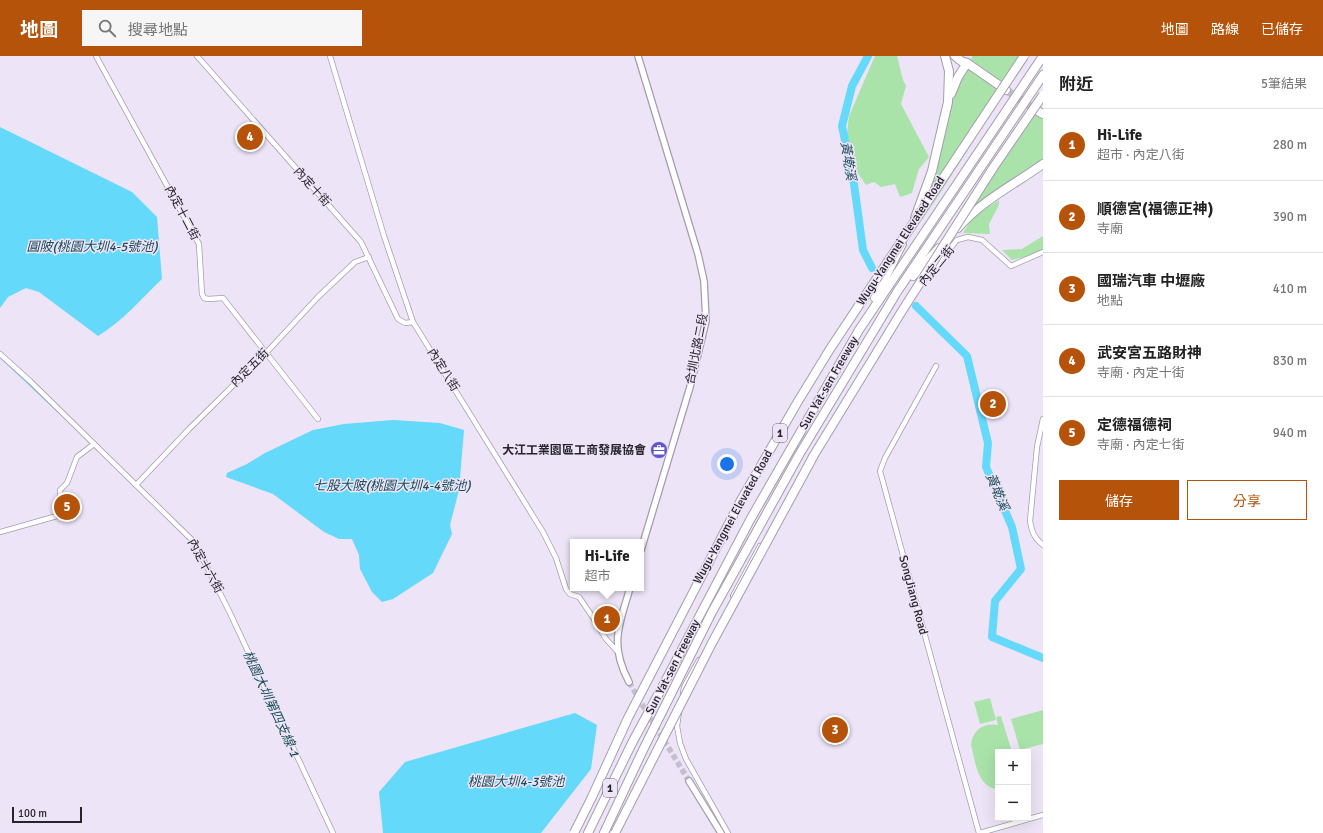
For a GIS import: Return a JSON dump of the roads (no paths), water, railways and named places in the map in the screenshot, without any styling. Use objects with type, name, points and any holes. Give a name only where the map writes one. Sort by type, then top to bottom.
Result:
[{"type":"highway","points":[[945,56],[949,72],[948,102]]},
{"type":"highway","points":[[955,56],[965,59],[1006,90]]},
{"type":"highway","name":"Wugu-Yangmei Elevated Road","points":[[574,833],[649,677],[720,538],[763,462],[830,349],[1024,56]]},
{"type":"highway","name":"Sun Yat-sen Freeway","points":[[588,833],[632,743],[750,520],[860,330],[1043,56]]},
{"type":"highway","points":[[860,330],[911,227],[932,171],[948,102],[965,59]]},
{"type":"highway","name":"Sun Yat-sen Freeway","points":[[604,833],[643,750],[712,612],[799,455],[897,292],[1043,75]]},
{"type":"highway","name":"1","points":[[615,833],[712,643],[814,455],[902,311],[993,168],[1043,95]]},
{"type":"highway","points":[[897,292],[966,218],[1043,164]]},
{"type":"street","name":"內定十二街","points":[[96,56],[199,244],[202,294],[204,298],[224,298],[266,353]]},
{"type":"street","name":"內定十街","points":[[196,56],[361,242],[398,319],[405,323],[413,322]]},
{"type":"street","name":"內定八街","points":[[330,56],[384,236],[413,322],[543,532],[556,558],[566,589],[570,594],[579,597],[606,639],[618,651]]},
{"type":"street","name":"合圳北路二段","points":[[638,56],[698,254],[704,281],[706,307],[706,321],[697,362],[644,540]]},
{"type":"street","name":"內定二街","points":[[717,814],[686,758],[680,743],[677,726],[684,687],[752,561],[827,430],[881,338],[957,240],[968,237],[982,240],[1011,266],[1043,252]]},
{"type":"street","name":"內定五街","points":[[136,485],[189,429],[266,353],[318,297],[355,262],[369,258]]},
{"type":"street","points":[[266,353],[318,419]]},
{"type":"street","name":"內定十六街","points":[[0,354],[30,381],[193,542],[230,613],[333,833]]},
{"type":"street","name":"SongJiang Road","points":[[936,366],[885,458],[880,471],[979,833]]},
{"type":"street","points":[[1043,419],[1037,447],[1030,522],[1032,532],[1037,540],[1043,545]]},
{"type":"street","points":[[0,532],[57,516],[60,507],[60,490],[67,483],[77,457],[94,444]]},
{"type":"street","points":[[629,591],[617,637],[621,664],[629,682]]},
{"type":"street","points":[[689,781],[720,831]]},
{"type":"street","points":[[717,814],[720,831]]},
{"type":"street","points":[[717,814],[728,833]]},
{"type":"street","points":[[979,833],[1043,814]]},
{"type":"water","name":"圓陂(桃園大圳4-5號池)","points":[[0,127],[132,192],[157,217],[162,279],[124,317],[98,336],[39,292],[26,288],[8,297],[0,308]]},
{"type":"water","name":"七股大陂(桃園大圳4-4號池)","points":[[393,420],[440,423],[464,430],[459,490],[450,525],[452,534],[433,573],[393,599],[382,602],[372,592],[360,569],[359,555],[352,539],[339,539],[324,532],[273,494],[226,477],[227,473],[313,430],[344,424]]},
{"type":"water","name":"桃園大圳4-3號池","points":[[575,713],[597,725],[591,769],[541,833],[383,833],[379,792],[405,762]]},
{"type":"waterway","name":"黃墘溪","points":[[868,56],[852,86],[842,126],[854,184],[863,250],[872,268]]},
{"type":"waterway","name":"黃墘溪","points":[[916,306],[967,356],[988,443],[986,467],[1012,527],[1021,569],[995,601],[992,637],[1043,658]]},
{"type":"waterway","name":"桃園大圳第四支線-1","points":[[1,358],[68,421]]},
{"type":"tunnel","points":[[1006,90],[1036,110]]},
{"type":"tunnel","points":[[629,682],[689,781]]},
{"type":"place","name":"武安宮五路財神","points":[[250,137]]},
{"type":"place","name":"順德宮(福德正神)","points":[[993,404]]},
{"type":"place","name":"大江工業園區工商發展協會","points":[[659,450]]},
{"type":"place","name":"定德福德祠","points":[[67,507]]},
{"type":"place","name":"Hi-Life","points":[[607,619]]},
{"type":"place","name":"國瑞汽車 中壢廠","points":[[835,730]]}]
